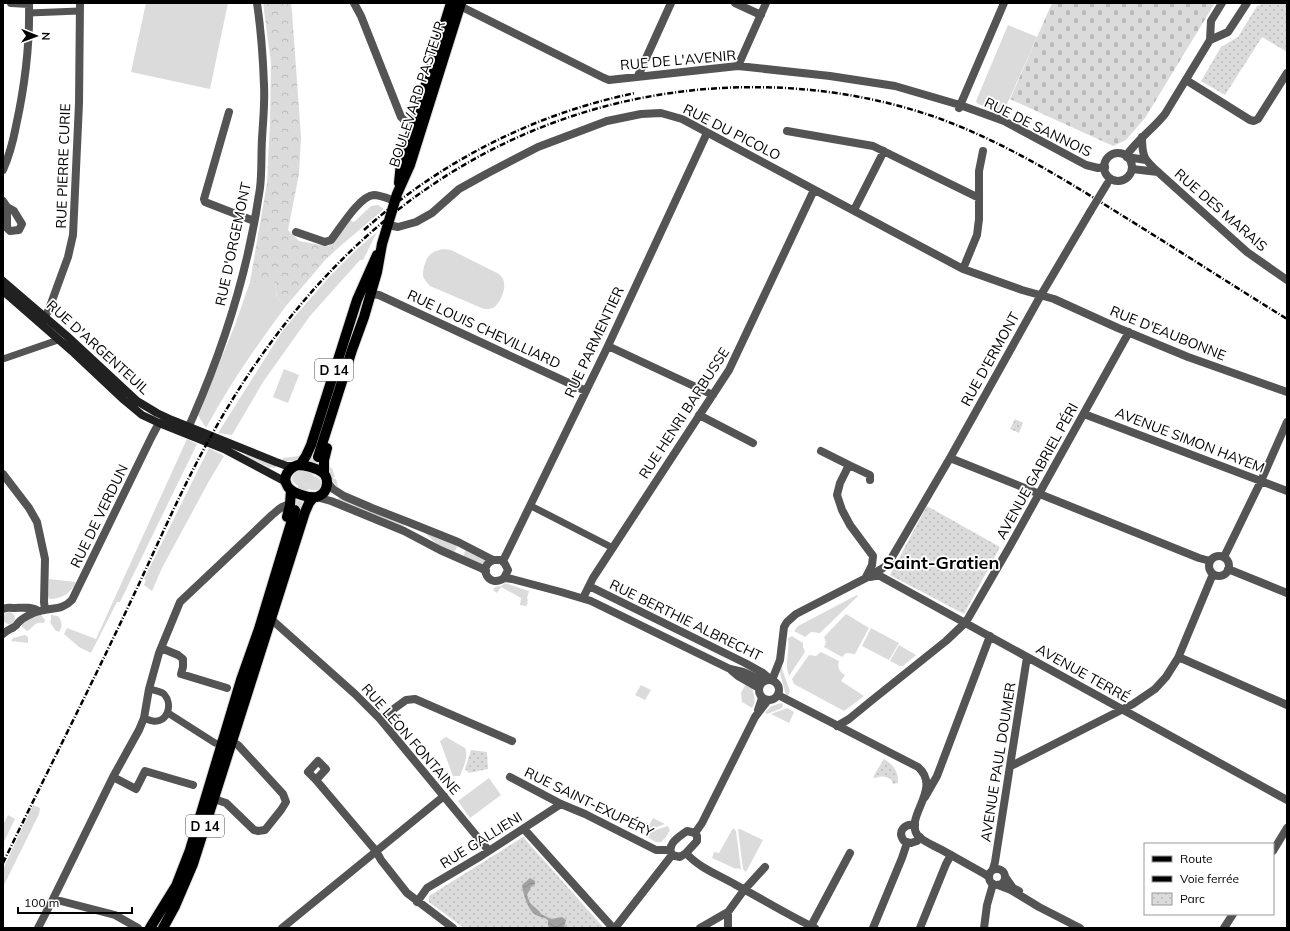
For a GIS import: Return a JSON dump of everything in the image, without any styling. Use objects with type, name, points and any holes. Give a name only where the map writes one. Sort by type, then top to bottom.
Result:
[{"type":"main road","name":"BOULEVARD PASTEUR","points":[[325,478],[323,466],[325,457],[347,385],[377,272],[382,244],[396,197],[401,163],[418,125],[457,4]]},
{"type":"main road","name":"BOULEVARD PASTEUR","points":[[297,465],[306,456],[312,445],[352,314],[367,275],[382,244]]},
{"type":"main road","name":"BOULEVARD PASTEUR","points":[[363,321],[316,457],[361,304],[367,275]]},
{"type":"main road","name":"RUE D'ARGENTEUIL","points":[[3,281],[43,320],[131,397],[151,410],[283,465],[297,465]]},
{"type":"main road","name":"RUE D'ARGENTEUIL","points":[[3,291],[43,320],[58,340],[130,405],[147,418],[224,449],[288,486]]},
{"type":"main road","points":[[297,465],[317,470],[325,478],[327,485],[325,492],[315,498],[288,486],[287,474],[290,469],[297,465]]},
{"type":"main road","name":"D 14","points":[[239,720],[294,508],[288,486]]},
{"type":"main road","name":"D 14","points":[[227,743],[239,720],[305,512],[309,503],[315,498]]},
{"type":"main road","name":"D 14","points":[[162,928],[185,885],[214,799],[241,680],[259,629],[294,508]]},
{"type":"main road","points":[[150,928],[172,892],[182,872],[227,743]]},
{"type":"street","points":[[3,170],[10,156],[20,110],[25,77],[29,13],[29,4],[11,3]]},
{"type":"street","name":"RUE D'ORGEMONT","points":[[190,435],[189,426],[217,358],[230,318],[243,271],[260,186],[264,86],[261,32],[257,3]]},
{"type":"street","points":[[354,3],[361,16],[401,117],[405,121],[418,125]]},
{"type":"street","points":[[638,76],[670,3]]},
{"type":"street","points":[[735,3],[760,14]]},
{"type":"street","points":[[738,66],[766,3]]},
{"type":"street","points":[[960,106],[1004,3]]},
{"type":"street","points":[[1127,157],[1134,145],[1157,124],[1165,114],[1186,80],[1210,40],[1211,21],[1222,3]]},
{"type":"street","points":[[1210,40],[1228,32],[1247,3]]},
{"type":"street","name":"RUE DE L'AVENIR","points":[[457,4],[609,80],[738,66],[830,76],[895,86],[960,106]]},
{"type":"street","points":[[29,13],[79,7]]},
{"type":"street","name":"RUE PIERRE CURIE","points":[[43,320],[68,257],[73,235],[79,103],[79,7]]},
{"type":"street","points":[[1186,80],[1250,120],[1254,121],[1258,119],[1287,73]]},
{"type":"street","name":"RUE DE SANNOIS","points":[[960,106],[1004,121],[1086,165],[1105,168]]},
{"type":"street","points":[[229,112],[204,199],[205,202],[254,221]]},
{"type":"street","name":"RUE DU PICOLO","points":[[388,225],[398,227],[416,222],[432,213],[459,189],[488,172],[538,147],[606,121],[641,114],[661,113],[682,119],[963,269],[1026,292],[1041,295]]},
{"type":"street","points":[[787,131],[873,146],[979,198]]},
{"type":"street","name":"RUE PARMENTIER","points":[[503,561],[608,346],[706,133]]},
{"type":"street","points":[[1127,157],[1132,164],[1132,169],[1128,177],[1124,180],[1109,182],[1105,168],[1107,159],[1110,156],[1118,154],[1146,160],[1142,149],[1142,137]]},
{"type":"street","points":[[854,210],[884,151]]},
{"type":"street","points":[[963,269],[976,235],[979,219],[979,171],[983,151]]},
{"type":"street","name":"RUE DES MARAIS","points":[[1146,160],[1247,252],[1287,280]]},
{"type":"street","name":"RUE DES MARAIS","points":[[1132,169],[1158,172]]},
{"type":"street","name":"RUE D'ERMONT","points":[[766,682],[780,660],[783,631],[787,622],[796,614],[866,578],[886,565],[950,458],[1041,295],[1109,182]]},
{"type":"street","name":"RUE HENRI BARBUSSE","points":[[583,598],[613,548],[729,370],[814,190]]},
{"type":"street","points":[[296,232],[325,242],[331,240],[359,203],[367,197],[374,195],[396,197]]},
{"type":"street","points":[[5,204],[14,211],[25,228],[10,231],[7,228],[5,204]]},
{"type":"street","name":"RUE LOUIS CHEVILLIARD","points":[[371,294],[379,294],[586,391]]},
{"type":"street","name":"RUE D'EAUBONNE","points":[[1041,295],[1054,299],[1188,357],[1287,392]]},
{"type":"street","name":"AVENUE GABRIEL PÉRI","points":[[836,726],[849,719],[946,641],[966,622],[1129,332]]},
{"type":"street","name":"RUE D'ARGENTEUIL","points":[[3,359],[58,340]]},
{"type":"street","points":[[608,346],[713,395]]},
{"type":"street","name":"AVENUE SIMON HAYEM","points":[[1084,414],[1287,491]]},
{"type":"street","points":[[699,415],[753,443]]},
{"type":"street","points":[[160,424],[172,420]]},
{"type":"street","points":[[1224,557],[1261,481],[1287,422]]},
{"type":"street","name":"RUE DE VERDUN","points":[[42,610],[67,606],[72,600],[152,436],[160,424]]},
{"type":"street","points":[[822,451],[870,475],[870,480]]},
{"type":"street","points":[[950,458],[1199,558],[1210,561]]},
{"type":"street","points":[[849,465],[840,483],[838,495],[839,503],[850,526],[873,556],[882,560],[887,559],[894,552]]},
{"type":"street","points":[[3,474],[29,508],[37,522],[45,559],[44,602],[42,610],[18,623],[14,627],[5,630]]},
{"type":"street","name":"RUE BERTHIE ALBRECHT","points":[[325,478],[333,489],[344,496],[458,542],[493,560],[498,559],[503,561]]},
{"type":"street","name":"RUE BERTHIE ALBRECHT","points":[[315,498],[331,501],[404,531],[437,549],[481,568],[486,571],[487,576],[492,580],[498,581],[508,577],[583,598],[730,669],[738,676],[766,682]]},
{"type":"street","points":[[38,928],[113,777],[139,730],[144,718],[149,689],[161,648],[180,602],[272,515],[286,504],[294,508]]},
{"type":"street","points":[[531,506],[613,548]]},
{"type":"street","name":"RUE BERTHIE ALBRECHT","points":[[418,526],[437,549]]},
{"type":"street","points":[[866,578],[872,565],[873,556]]},
{"type":"street","points":[[1217,556],[1224,557],[1228,562],[1228,569],[1219,576],[1213,574],[1210,569],[1210,561],[1217,556]]},
{"type":"street","points":[[486,571],[487,564],[493,560]]},
{"type":"street","points":[[503,561],[507,567],[508,577]]},
{"type":"street","points":[[1228,569],[1287,593]]},
{"type":"street","points":[[1010,766],[1144,698],[1155,689],[1166,677],[1178,658],[1213,574]]},
{"type":"street","name":"AVENUE TERRÉ","points":[[866,578],[880,576],[1287,800]]},
{"type":"street","name":"RUE BERTHIE ALBRECHT","points":[[589,586],[763,673],[766,682]]},
{"type":"street","points":[[6,608],[29,607],[42,610]]},
{"type":"street","points":[[6,608],[18,613],[18,623]]},
{"type":"street","name":"RUE LÉON FONTAINE","points":[[271,619],[355,694],[380,720],[489,851]]},
{"type":"street","points":[[990,636],[937,776],[925,797],[917,816],[915,825],[916,832],[920,837],[952,855],[994,882],[1080,928]]},
{"type":"street","points":[[161,648],[178,655],[183,660],[181,674],[227,688]]},
{"type":"street","name":"AVENUE PAUL DOUMER","points":[[993,870],[1027,657]]},
{"type":"street","points":[[1178,658],[1184,659],[1287,706]]},
{"type":"street","points":[[766,682],[778,686],[778,695],[774,699],[765,699],[759,693],[766,682]]},
{"type":"street","points":[[144,718],[153,722],[157,721],[162,719],[168,713],[169,709],[164,694],[149,689]]},
{"type":"street","points":[[778,695],[918,767],[926,780],[925,797]]},
{"type":"street","points":[[380,720],[406,700],[415,699],[512,742]]},
{"type":"street","points":[[695,833],[702,823],[765,699]]},
{"type":"street","points":[[168,713],[215,743],[238,745],[282,794],[286,802],[265,830],[258,831],[254,830],[226,803],[214,799]]},
{"type":"street","points":[[113,777],[136,789],[145,771],[193,785]]},
{"type":"street","name":"RUE SAINT-EXUPÉRY","points":[[510,777],[561,804],[585,814],[656,850],[671,852],[680,857],[686,853]]},
{"type":"street","points":[[316,780],[376,851],[381,860],[407,893],[453,928]]},
{"type":"street","points":[[282,928],[444,796]]},
{"type":"street","name":"RUE GALLIENI","points":[[417,902],[427,888],[489,851],[561,804]]},
{"type":"street","points":[[915,825],[911,824],[905,826],[901,832],[902,839],[907,843],[914,842],[920,837]]},
{"type":"street","points":[[1274,849],[1287,828]]},
{"type":"street","points":[[524,829],[614,928],[662,868],[671,852],[673,843],[687,831],[695,833]]},
{"type":"street","points":[[695,833],[697,836],[697,842],[686,853],[691,858],[744,890],[812,927],[850,853]]},
{"type":"street","points":[[873,928],[907,843]]},
{"type":"street","name":"RUE SAINT-EXUPÉRY","points":[[656,850],[664,860],[662,868]]},
{"type":"street","points":[[920,928],[946,864],[952,855]]},
{"type":"street","points":[[700,928],[728,912],[744,890],[765,867]]},
{"type":"street","points":[[984,928],[987,905],[994,882],[990,873],[998,868],[1005,874],[1013,888],[1048,910]]},
{"type":"street","points":[[994,882],[1003,883],[1006,878]]},
{"type":"street","points":[[53,899],[111,914],[138,928]]},
{"type":"street","points":[[728,912],[728,928]]},
{"type":"street","points":[[1224,928],[1232,915]]},
{"type":"green space","points":[[146,3],[228,3],[210,89],[131,72]]},
{"type":"green space","points":[[263,3],[291,3],[292,12],[301,137],[299,174],[288,230],[299,241],[338,248],[326,259],[286,306],[277,298],[275,282],[250,282],[267,183],[270,123],[271,63]]},
{"type":"green space","points":[[1052,3],[1215,3],[1145,118],[1126,140],[1113,146],[1010,99]]},
{"type":"green space","points":[[1287,3],[1287,52],[1262,37],[1225,95],[1201,81],[1221,47],[1238,37],[1257,6],[1262,4]]},
{"type":"green space","points":[[1008,25],[1037,37],[1003,113],[978,104],[976,101]]},
{"type":"green space","points":[[378,205],[384,209],[338,248],[328,247],[350,220],[354,222],[371,206]]},
{"type":"green space","points":[[377,232],[363,260],[360,260],[310,316],[263,382],[232,435],[218,433],[283,330],[329,277],[358,248]]},
{"type":"green space","points":[[443,249],[451,250],[500,275],[504,282],[504,290],[501,299],[496,306],[493,308],[484,309],[430,286],[423,276],[425,263],[429,255]]},
{"type":"green space","points":[[250,282],[275,282],[277,298],[286,306],[264,335],[224,396],[206,428],[198,415],[235,325]]},
{"type":"green space","points":[[284,369],[299,375],[288,403],[273,397]]},
{"type":"green space","points":[[1015,419],[1023,423],[1019,433],[1010,429]]},
{"type":"green space","points":[[187,439],[197,444],[120,602],[117,602],[91,653],[79,647],[64,634],[67,628],[96,639]]},
{"type":"green space","points":[[209,448],[224,456],[162,568],[152,591],[144,585],[146,580],[144,579]]},
{"type":"green space","points":[[247,454],[276,466],[275,468],[270,468],[246,456]]},
{"type":"green space","points":[[302,457],[294,461],[282,461],[283,458]]},
{"type":"green space","points":[[327,466],[332,468],[335,477],[333,477],[336,479],[338,487],[331,478]]},
{"type":"green space","points":[[301,470],[319,478],[321,485],[319,489],[308,490],[296,484],[292,480],[293,475]]},
{"type":"green space","points":[[339,497],[404,525],[403,527],[337,500]]},
{"type":"green space","points":[[927,506],[1000,547],[964,614],[890,575]]},
{"type":"green space","points":[[423,531],[458,545],[454,553],[440,547]]},
{"type":"green space","points":[[466,549],[488,559],[486,566],[463,557]]},
{"type":"green space","points":[[49,579],[76,582],[66,595],[49,599]]},
{"type":"green space","points":[[505,583],[529,591],[527,598],[528,603],[526,606],[520,605],[521,598],[501,587],[497,593],[493,590],[495,587],[501,586]]},
{"type":"green space","points":[[857,595],[858,596],[820,633],[811,632],[805,637],[794,631],[798,626]]},
{"type":"green space","points":[[7,612],[11,612],[15,618],[11,624],[7,624],[3,620],[3,616]]},
{"type":"green space","points":[[846,614],[869,628],[855,654],[846,653],[842,657],[824,647],[826,642],[824,637]]},
{"type":"green space","points":[[41,615],[45,620],[44,623],[38,623],[27,631],[22,627],[22,624],[33,617]]},
{"type":"green space","points":[[51,615],[58,616],[62,624],[59,632],[55,630],[50,622]]},
{"type":"green space","points":[[871,628],[899,643],[889,660],[862,646]]},
{"type":"green space","points":[[25,635],[28,637],[28,643],[11,641],[13,638]]},
{"type":"green space","points":[[792,636],[803,643],[805,652],[789,676],[787,666],[788,638]]},
{"type":"green space","points":[[899,645],[916,655],[903,666],[890,661]]},
{"type":"green space","points":[[821,652],[839,661],[839,669],[845,675],[841,681],[864,696],[844,711],[794,684],[792,679],[809,655],[816,656]]},
{"type":"green space","points":[[781,666],[790,691],[788,696],[786,695],[779,670]]},
{"type":"green space","points":[[641,685],[651,690],[645,700],[635,695]]},
{"type":"green space","points":[[745,685],[752,688],[755,701],[752,708],[742,702],[741,693]]},
{"type":"green space","points":[[781,703],[783,704],[782,708],[767,714],[765,712],[772,706]]},
{"type":"green space","points":[[787,708],[794,712],[789,723],[771,714]]},
{"type":"green space","points":[[446,737],[465,748],[466,758],[460,776],[453,776],[440,741]]},
{"type":"green space","points":[[471,750],[487,752],[488,769],[469,773],[465,769]]},
{"type":"green space","points":[[884,759],[895,769],[898,783],[893,784],[891,779],[886,777],[873,777]]},
{"type":"green space","points":[[489,778],[501,795],[470,818],[458,801]]},
{"type":"green space","points":[[33,805],[40,808],[39,814],[3,887],[3,869]]},
{"type":"green space","points":[[8,815],[15,819],[3,844],[3,825]]},
{"type":"green space","points":[[653,818],[665,824],[646,831]]},
{"type":"green space","points":[[668,826],[670,830],[661,842],[656,842],[644,835],[646,833]]},
{"type":"green space","points":[[733,828],[736,831],[741,870],[712,858],[714,852],[719,853]]},
{"type":"green space","points":[[738,829],[763,840],[746,872],[743,869]]},
{"type":"green space","points":[[523,837],[604,928],[464,928],[429,902],[429,896]]},
{"type":"water","points":[[530,878],[535,881],[535,884],[531,887],[527,895],[530,903],[541,914],[551,919],[562,917],[566,920],[564,928],[550,928],[548,926],[548,920],[533,913],[528,906],[522,885]]},
{"type":"tunnel","points":[[295,510],[314,456]]},
{"type":"railway","points":[[3,863],[195,466],[219,422],[254,366],[293,314],[336,266],[382,223],[433,184],[488,152],[547,125],[610,105],[651,96],[692,90],[733,87],[816,91],[858,97],[898,106],[938,118],[986,138],[1033,162],[1101,202],[1287,319]]},
{"type":"railway","points":[[364,230],[425,182],[490,144],[525,127],[561,114],[598,102],[635,93]]},
{"type":"district","name":"Saint-Gratien","points":[[941,562]]}]
